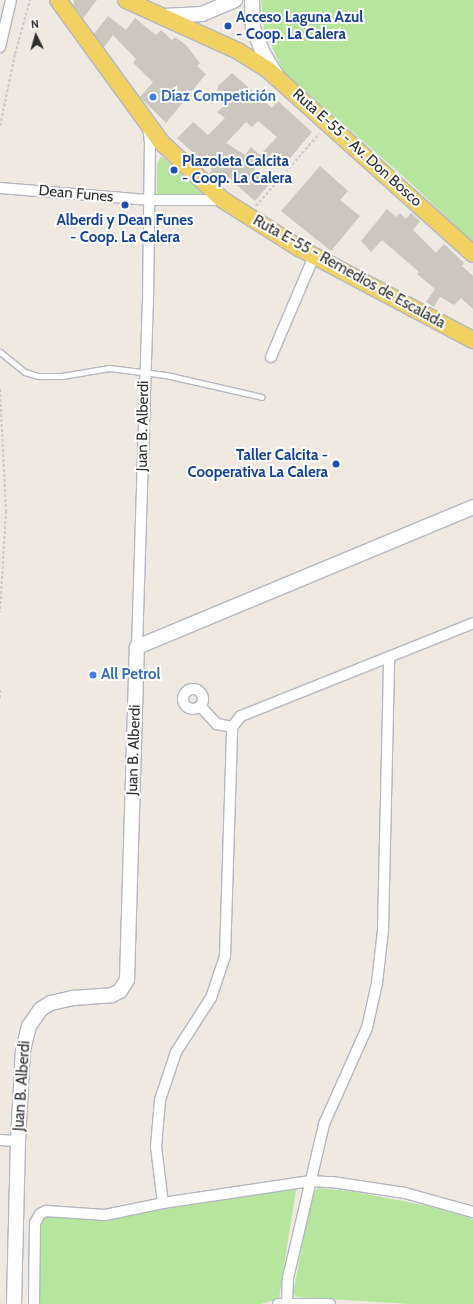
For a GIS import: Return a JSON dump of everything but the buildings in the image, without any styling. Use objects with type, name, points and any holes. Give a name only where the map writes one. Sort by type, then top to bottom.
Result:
[{"type":"main road","name":"Ruta E-55 - Remedios de Escalada","points":[[58,0],[147,124],[177,159],[223,200],[314,256],[473,340]]},
{"type":"main road","name":"Ruta E-55 - Av. Don Bosco","points":[[126,0],[238,51],[278,77],[473,254]]},
{"type":"street","points":[[0,47],[11,0]]},
{"type":"street","points":[[164,16],[202,14],[235,0]]},
{"type":"street","points":[[252,0],[253,28],[263,53],[278,77]]},
{"type":"street","name":"Juan B. Alberdi","points":[[14,1304],[22,1050],[28,1026],[34,1016],[42,1009],[61,1000],[112,995],[120,991],[127,980],[144,372],[148,309],[148,200],[150,143],[147,124]]},
{"type":"street","name":"Dean Funes","points":[[0,188],[148,200],[223,200]]},
{"type":"street","points":[[271,357],[314,256]]},
{"type":"street","points":[[137,647],[473,507]]},
{"type":"street","points":[[163,1203],[156,1147],[160,1100],[176,1052],[211,998],[225,956],[232,726],[241,716],[473,623]]},
{"type":"street","points":[[330,1304],[284,1303],[288,1278],[310,1181],[329,1109],[367,1028],[379,969],[383,930],[389,657]]},
{"type":"street","points":[[200,706],[217,724],[232,726]]},
{"type":"street","points":[[0,1140],[18,1141]]},
{"type":"street","points":[[34,1304],[35,1223],[40,1214],[46,1211],[105,1215],[163,1203],[310,1181],[332,1182],[405,1193],[473,1212]]},
{"type":"lane","points":[[0,352],[25,372],[38,376],[62,376],[96,369],[144,372],[166,375],[262,397]]},
{"type":"path","points":[[0,126],[15,54],[30,0]]},
{"type":"path","points":[[247,216],[329,123]]},
{"type":"path","points":[[0,389],[6,511],[0,612]]},
{"type":"path","points":[[0,690],[0,699]]},
{"type":"green space","points":[[261,0],[473,0],[473,242],[404,177],[283,71],[264,29]]},
{"type":"green space","points":[[161,156],[202,192],[202,197],[157,195],[157,164]]},
{"type":"green space","points":[[319,1188],[356,1192],[428,1206],[473,1219],[473,1304],[410,1304],[297,1297],[293,1294],[312,1192]]},
{"type":"green space","points":[[296,1189],[279,1299],[260,1304],[39,1304],[41,1221],[46,1216],[100,1219]]},
{"type":"place","name":"Acceso Laguna Azul - Coop. La Calera","points":[[228,26]]},
{"type":"place","name":"Díaz Competición","points":[[153,97]]},
{"type":"place","name":"Plazoleta Calcita - Coop. La Calera","points":[[174,170]]},
{"type":"place","name":"Alberdi y Dean Funes - Coop. La Calera","points":[[125,205]]},
{"type":"place","name":"Taller Calcita - Cooperativa La Calera","points":[[336,464]]},
{"type":"place","name":"All Petrol","points":[[93,675]]}]
